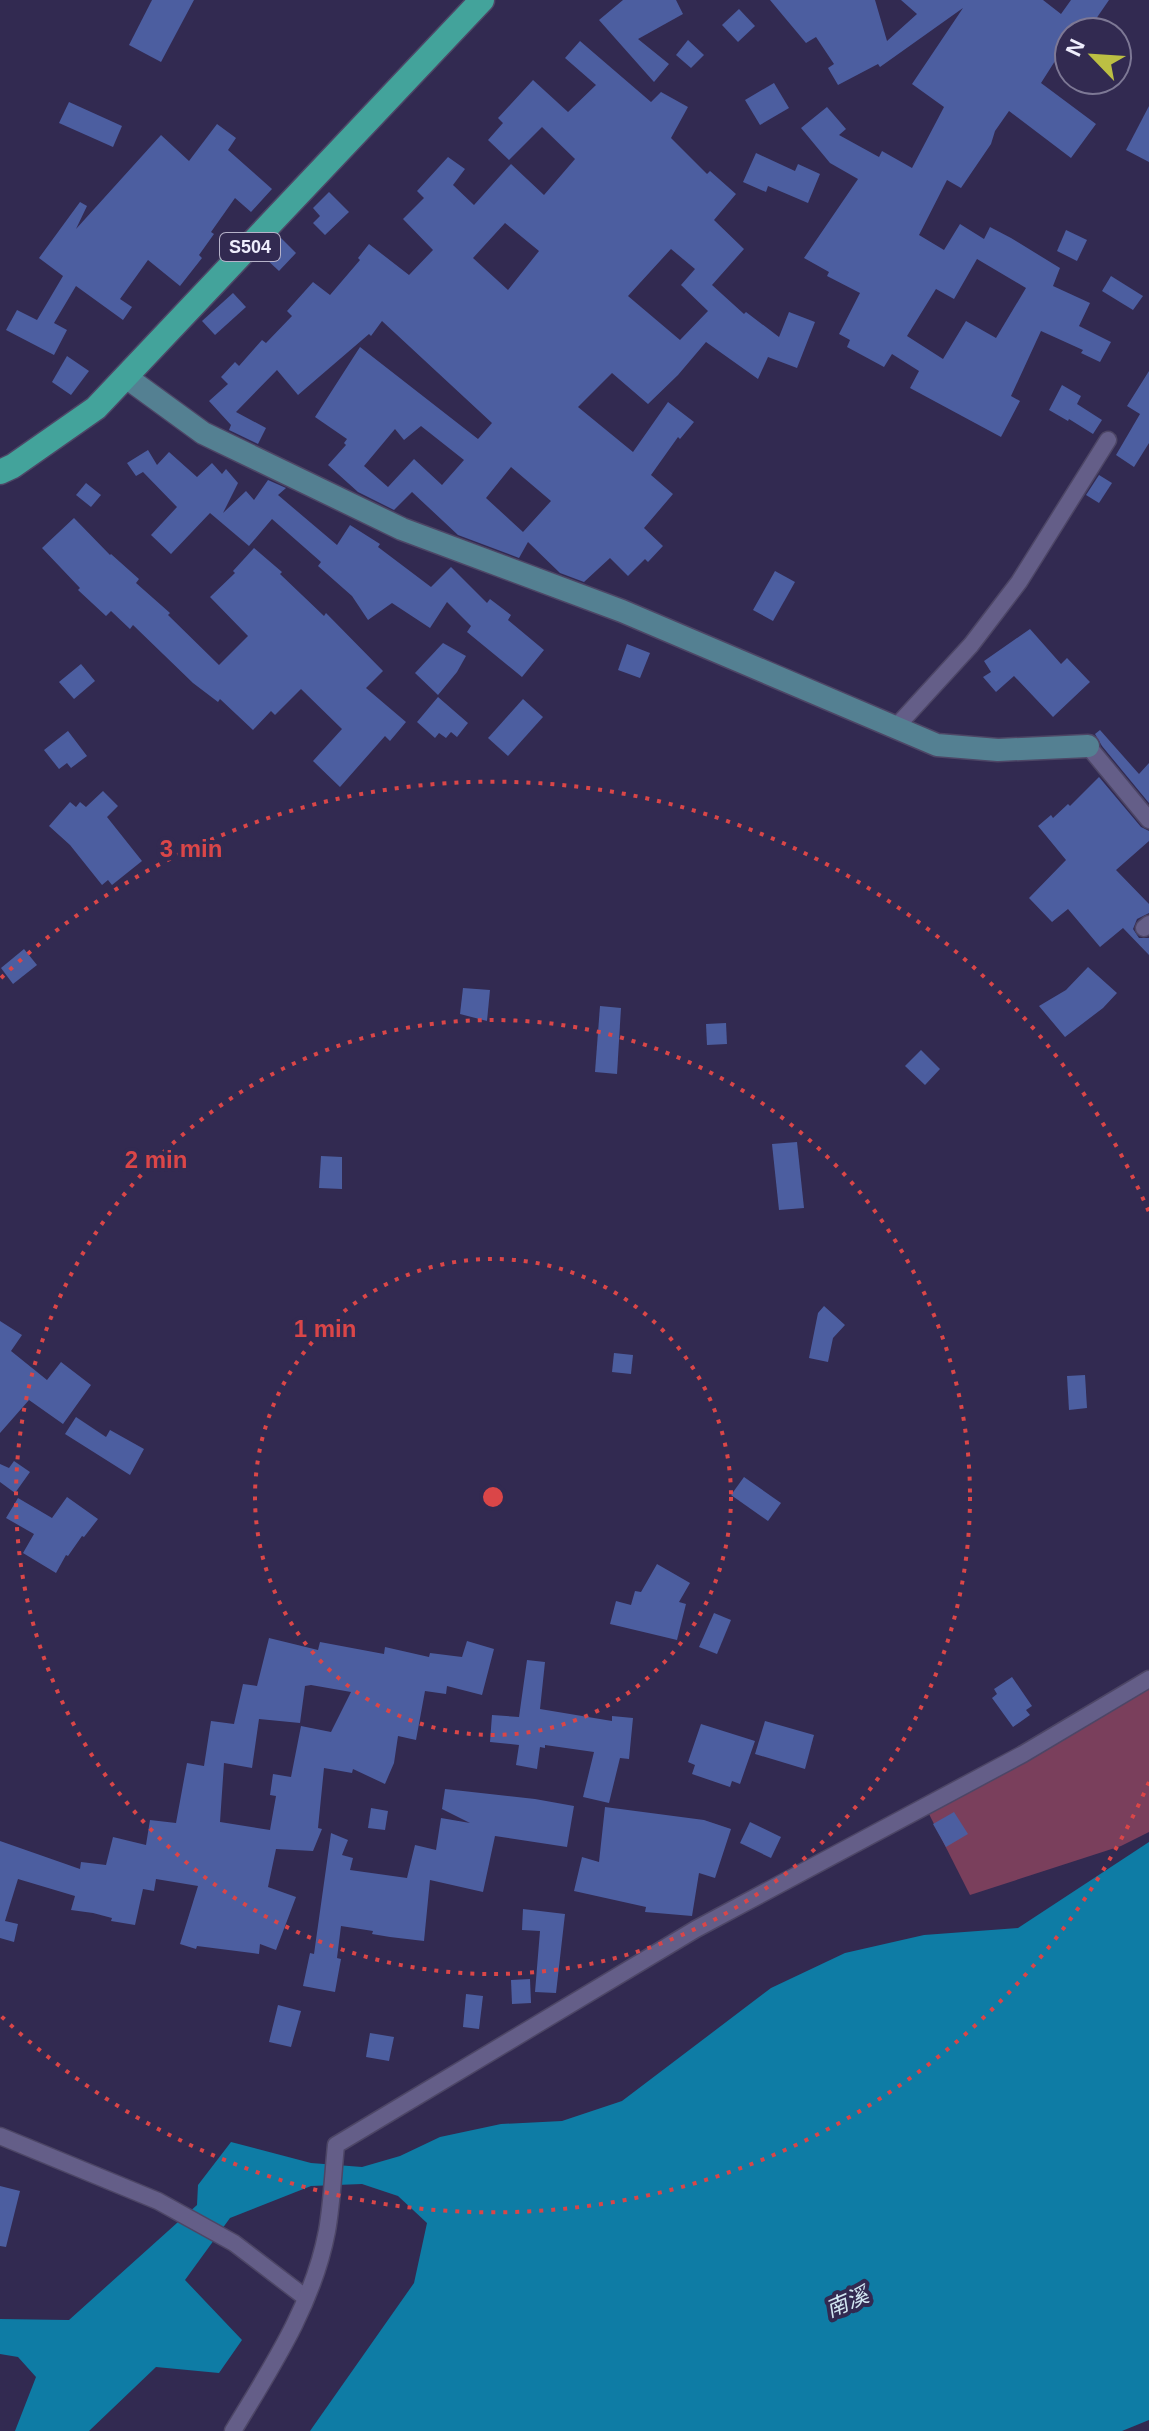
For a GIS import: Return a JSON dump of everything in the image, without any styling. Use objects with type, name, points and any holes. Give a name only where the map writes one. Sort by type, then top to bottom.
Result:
[{"type":"main road","name":"S504","points":[[0,472],[96,408],[482,0]]},
{"type":"street","points":[[126,377],[203,433],[402,529],[622,611],[937,745],[998,750],[1088,746],[1149,820]]},
{"type":"street","points":[[896,727],[971,645],[1019,582],[1108,440]]},
{"type":"street","points":[[233,2431],[283,2348],[306,2298],[327,2232],[336,2145],[696,1929],[1023,1754],[1149,1679]]},
{"type":"street","points":[[0,2136],[158,2201],[234,2243],[306,2298]]},
{"type":"shaded area","points":[[1149,1684],[1149,1832],[1121,1846],[970,1895],[929,1814]]},
{"type":"water","name":"南溪","points":[[1149,1842],[1149,2420],[1122,2431],[310,2431],[414,2283],[427,2223],[398,2196],[362,2184],[311,2186],[230,2218],[185,2280],[242,2340],[219,2373],[156,2367],[89,2431],[15,2431],[36,2377],[18,2357],[0,2354],[0,2319],[69,2320],[197,2205],[198,2185],[231,2142],[311,2163],[362,2167],[400,2156],[440,2137],[501,2124],[562,2121],[622,2101],[771,1988],[845,1953],[924,1935],[1018,1928]]},
{"type":"building","points":[[152,0],[194,0],[161,62],[129,45]]},
{"type":"building","points":[[623,0],[676,0],[683,14],[638,39],[669,64],[654,82],[599,20]]},
{"type":"building","points":[[770,0],[875,0],[887,41],[917,14],[901,0],[1043,0],[1061,14],[1071,0],[1109,0],[1098,16],[1053,16],[1053,64],[1041,83],[1053,92],[1053,96],[1058,96],[1096,124],[1071,158],[1009,111],[961,188],[947,180],[919,235],[944,250],[960,224],[984,239],[990,227],[1011,238],[1060,268],[1053,286],[1090,303],[1079,326],[1111,342],[1100,362],[1081,353],[1083,350],[1041,331],[1011,396],[1020,401],[1001,437],[910,388],[919,371],[892,354],[884,367],[847,347],[850,340],[839,334],[860,293],[827,276],[829,272],[804,258],[858,179],[830,163],[801,128],[827,107],[846,129],[839,135],[879,157],[882,151],[912,168],[944,107],[912,84],[963,8],[880,67],[878,64],[838,85],[828,68],[834,64],[816,37],[806,43]],"holes":[[[977,259],[1026,288],[996,338],[966,321],[943,359],[907,336],[936,289],[954,299]]]},
{"type":"building","points":[[739,9],[755,26],[738,42],[722,25]]},
{"type":"building","points":[[688,40],[704,55],[691,68],[676,55]]},
{"type":"building","points":[[580,41],[651,102],[661,92],[688,107],[671,138],[707,174],[710,171],[736,194],[714,220],[744,249],[712,285],[744,314],[746,312],[779,337],[789,312],[815,322],[797,368],[768,357],[758,379],[706,342],[648,404],[612,373],[578,407],[633,452],[668,402],[694,422],[680,439],[678,437],[651,475],[673,494],[644,528],[663,546],[628,576],[610,558],[584,582],[560,573],[528,542],[519,558],[458,535],[412,492],[394,510],[358,492],[328,465],[346,445],[347,439],[315,417],[360,347],[478,439],[492,423],[382,321],[371,336],[369,334],[298,395],[277,370],[236,412],[266,428],[258,444],[229,430],[231,425],[209,401],[228,384],[221,377],[235,362],[239,366],[262,340],[266,343],[292,316],[287,311],[313,282],[330,295],[360,260],[358,258],[369,244],[409,275],[433,250],[403,219],[424,198],[417,191],[448,157],[465,169],[453,185],[474,205],[511,164],[544,195],[575,159],[542,127],[509,160],[488,140],[503,123],[498,118],[533,80],[568,112],[596,85],[565,58]],"holes":[[[505,223],[539,251],[508,290],[473,258]],[[671,249],[695,269],[681,285],[708,311],[680,340],[628,296]],[[421,426],[464,460],[442,485],[414,459],[388,487],[364,466],[395,429],[404,440]],[[511,467],[551,501],[523,532],[486,498]]]},
{"type":"building","points":[[774,83],[789,108],[760,125],[745,100]]},
{"type":"building","points":[[69,102],[122,126],[113,147],[59,123]]},
{"type":"building","points":[[1149,106],[1149,162],[1126,150]]},
{"type":"building","points":[[217,124],[236,138],[228,150],[272,189],[251,212],[235,198],[211,232],[214,234],[199,255],[202,258],[180,286],[148,260],[120,299],[132,307],[123,320],[76,286],[54,323],[67,330],[54,355],[6,330],[17,310],[37,320],[63,276],[39,258],[80,202],[87,206],[76,229],[161,135],[189,161]]},
{"type":"building","points":[[756,153],[795,171],[798,164],[820,174],[808,203],[768,186],[766,192],[743,182]]},
{"type":"building","points":[[329,192],[349,212],[325,235],[313,223],[320,216],[313,208]]},
{"type":"building","points":[[1066,230],[1087,240],[1077,261],[1057,251]]},
{"type":"building","points":[[281,238],[296,253],[279,271],[264,257]]},
{"type":"building","points":[[1111,276],[1143,296],[1133,310],[1102,291]]},
{"type":"building","points":[[233,293],[246,307],[215,335],[202,321]]},
{"type":"building","points":[[67,356],[89,371],[71,395],[52,382]]},
{"type":"building","points":[[1149,371],[1149,443],[1134,467],[1116,455],[1140,414],[1127,406]]},
{"type":"building","points":[[1062,385],[1081,396],[1077,404],[1102,420],[1093,434],[1049,410]]},
{"type":"building","points":[[148,450],[157,465],[169,452],[197,477],[212,463],[222,474],[226,469],[238,483],[223,513],[246,491],[254,500],[268,480],[286,488],[278,495],[337,545],[350,525],[380,544],[378,547],[431,587],[451,567],[487,603],[490,599],[511,615],[508,620],[544,650],[522,677],[467,632],[471,626],[447,602],[430,628],[392,603],[368,620],[352,596],[318,566],[321,562],[272,519],[249,546],[210,513],[171,554],[151,535],[177,507],[143,472],[136,476],[127,463]]},
{"type":"building","points":[[1099,475],[1112,483],[1099,503],[1086,495]]},
{"type":"building","points":[[86,483],[101,495],[91,507],[76,495]]},
{"type":"building","points":[[74,518],[139,579],[136,583],[170,613],[168,615],[219,665],[248,636],[210,597],[235,573],[233,571],[254,548],[324,616],[326,613],[383,671],[366,688],[406,722],[390,741],[385,736],[340,787],[313,761],[342,729],[301,689],[275,715],[271,711],[253,730],[220,699],[218,702],[193,683],[133,625],[130,629],[111,611],[106,616],[78,590],[80,588],[42,548]]},
{"type":"building","points":[[775,571],[795,582],[773,621],[753,610]]},
{"type":"building","points":[[1030,629],[1061,664],[1067,658],[1090,682],[1053,717],[1014,676],[996,692],[983,677],[991,672],[984,661]]},
{"type":"building","points":[[443,643],[466,656],[438,695],[415,673]]},
{"type":"building","points":[[627,644],[650,653],[640,678],[618,670]]},
{"type":"building","points":[[81,664],[95,681],[74,699],[59,682]]},
{"type":"building","points":[[438,697],[468,723],[457,737],[451,732],[446,738],[439,733],[435,738],[417,722]]},
{"type":"building","points":[[523,699],[543,717],[508,756],[488,738]]},
{"type":"building","points":[[1100,730],[1139,774],[1149,763],[1149,803],[1102,746],[1095,734]]},
{"type":"building","points":[[68,731],[87,756],[71,768],[67,763],[59,769],[44,750]]},
{"type":"building","points":[[1099,777],[1141,827],[1149,831],[1149,841],[1116,870],[1149,904],[1149,913],[1137,919],[1133,929],[1139,938],[1149,938],[1149,955],[1123,928],[1100,947],[1068,909],[1052,922],[1029,898],[1066,860],[1038,826],[1051,815],[1053,818],[1068,804],[1070,806]]},
{"type":"building","points":[[103,791],[118,806],[107,817],[142,861],[112,885],[108,880],[102,885],[70,845],[49,826],[70,802],[76,807],[80,802],[86,807]]},
{"type":"building","points":[[24,949],[37,965],[13,984],[1,968]]},
{"type":"building","points":[[1088,967],[1117,993],[1103,1008],[1065,1037],[1039,1006],[1066,990]]},
{"type":"building","points":[[463,988],[490,990],[487,1021],[460,1014]]},
{"type":"building","points":[[600,1006],[621,1008],[617,1074],[595,1072]]},
{"type":"building","points":[[726,1023],[727,1044],[707,1045],[706,1024]]},
{"type":"building","points":[[921,1050],[940,1069],[925,1085],[905,1066]]},
{"type":"building","points":[[797,1142],[804,1208],[779,1210],[772,1144]]},
{"type":"building","points":[[321,1156],[342,1157],[342,1189],[319,1188]]},
{"type":"building","points":[[824,1306],[845,1325],[833,1338],[828,1362],[809,1358],[818,1313]]},
{"type":"building","points":[[0,1321],[22,1335],[11,1351],[47,1380],[61,1362],[91,1385],[63,1424],[29,1400],[0,1433]]},
{"type":"building","points":[[614,1353],[633,1355],[631,1374],[612,1372]]},
{"type":"building","points":[[1085,1375],[1087,1408],[1069,1410],[1067,1376]]},
{"type":"building","points":[[76,1417],[106,1437],[110,1430],[144,1449],[130,1475],[65,1434]]},
{"type":"building","points":[[14,1461],[30,1472],[15,1493],[0,1482],[0,1464],[9,1468]]},
{"type":"building","points":[[744,1477],[781,1503],[768,1521],[731,1495]]},
{"type":"building","points":[[67,1497],[98,1519],[66,1555],[56,1573],[23,1553],[34,1534],[6,1518],[18,1498],[52,1518]]},
{"type":"building","points":[[657,1564],[690,1583],[679,1602],[686,1604],[677,1640],[610,1624],[616,1601],[631,1605],[635,1591],[641,1592]]},
{"type":"building","points":[[714,1613],[731,1620],[717,1654],[699,1647]]},
{"type":"building","points":[[269,1638],[318,1650],[320,1642],[384,1654],[385,1647],[429,1657],[430,1653],[462,1657],[467,1641],[494,1649],[482,1695],[447,1686],[446,1694],[425,1691],[416,1740],[398,1736],[394,1763],[385,1784],[353,1769],[352,1773],[324,1768],[318,1828],[322,1829],[313,1851],[276,1849],[268,1887],[296,1897],[276,1950],[260,1944],[259,1954],[197,1946],[196,1949],[180,1944],[198,1886],[156,1879],[154,1891],[143,1889],[135,1925],[71,1910],[75,1896],[18,1879],[5,1921],[18,1924],[14,1942],[0,1938],[0,1841],[80,1869],[81,1862],[106,1865],[113,1837],[146,1845],[150,1820],[176,1823],[187,1763],[204,1766],[211,1721],[234,1724],[243,1684],[257,1686]],"holes":[[[305,1686],[351,1692],[331,1732],[301,1726],[291,1777],[273,1774],[270,1795],[276,1796],[270,1830],[220,1822],[224,1763],[252,1768],[259,1719],[300,1723]]]},
{"type":"building","points":[[527,1660],[545,1662],[540,1709],[612,1721],[612,1716],[633,1718],[629,1759],[620,1758],[609,1803],[583,1797],[594,1752],[545,1745],[545,1748],[540,1747],[537,1769],[516,1765],[519,1745],[490,1742],[492,1715],[519,1717]]},
{"type":"building","points":[[1012,1677],[1032,1706],[1026,1710],[1030,1715],[1013,1727],[992,1698],[997,1694],[994,1689]]},
{"type":"building","points":[[765,1721],[814,1735],[805,1769],[755,1754]]},
{"type":"building","points":[[701,1724],[755,1741],[740,1784],[732,1781],[730,1787],[692,1774],[695,1765],[688,1762]]},
{"type":"building","points":[[445,1789],[574,1806],[567,1847],[495,1836],[483,1892],[430,1880],[424,1941],[341,1926],[337,1958],[341,1959],[335,1992],[303,1986],[310,1953],[314,1954],[331,1833],[348,1840],[342,1855],[353,1858],[350,1870],[407,1878],[415,1845],[436,1850],[441,1818],[470,1823],[442,1809]]},
{"type":"building","points":[[605,1807],[704,1820],[731,1829],[715,1878],[699,1873],[692,1916],[645,1912],[646,1907],[574,1891],[582,1857],[599,1862]]},
{"type":"building","points":[[371,1808],[388,1811],[385,1830],[368,1828]]},
{"type":"building","points":[[954,1812],[968,1834],[946,1847],[933,1824]]},
{"type":"building","points":[[750,1822],[781,1837],[771,1858],[740,1843]]},
{"type":"building","points":[[523,1909],[565,1914],[556,1993],[535,1992],[540,1931],[522,1930]]},
{"type":"building","points":[[530,1979],[531,2003],[512,2004],[511,1980]]},
{"type":"building","points":[[466,1994],[483,1996],[479,2029],[463,2027]]},
{"type":"building","points":[[278,2005],[301,2011],[291,2047],[269,2042]]},
{"type":"building","points":[[370,2033],[394,2037],[389,2061],[366,2057]]},
{"type":"building","points":[[0,2186],[20,2191],[6,2247],[0,2246]]}]
